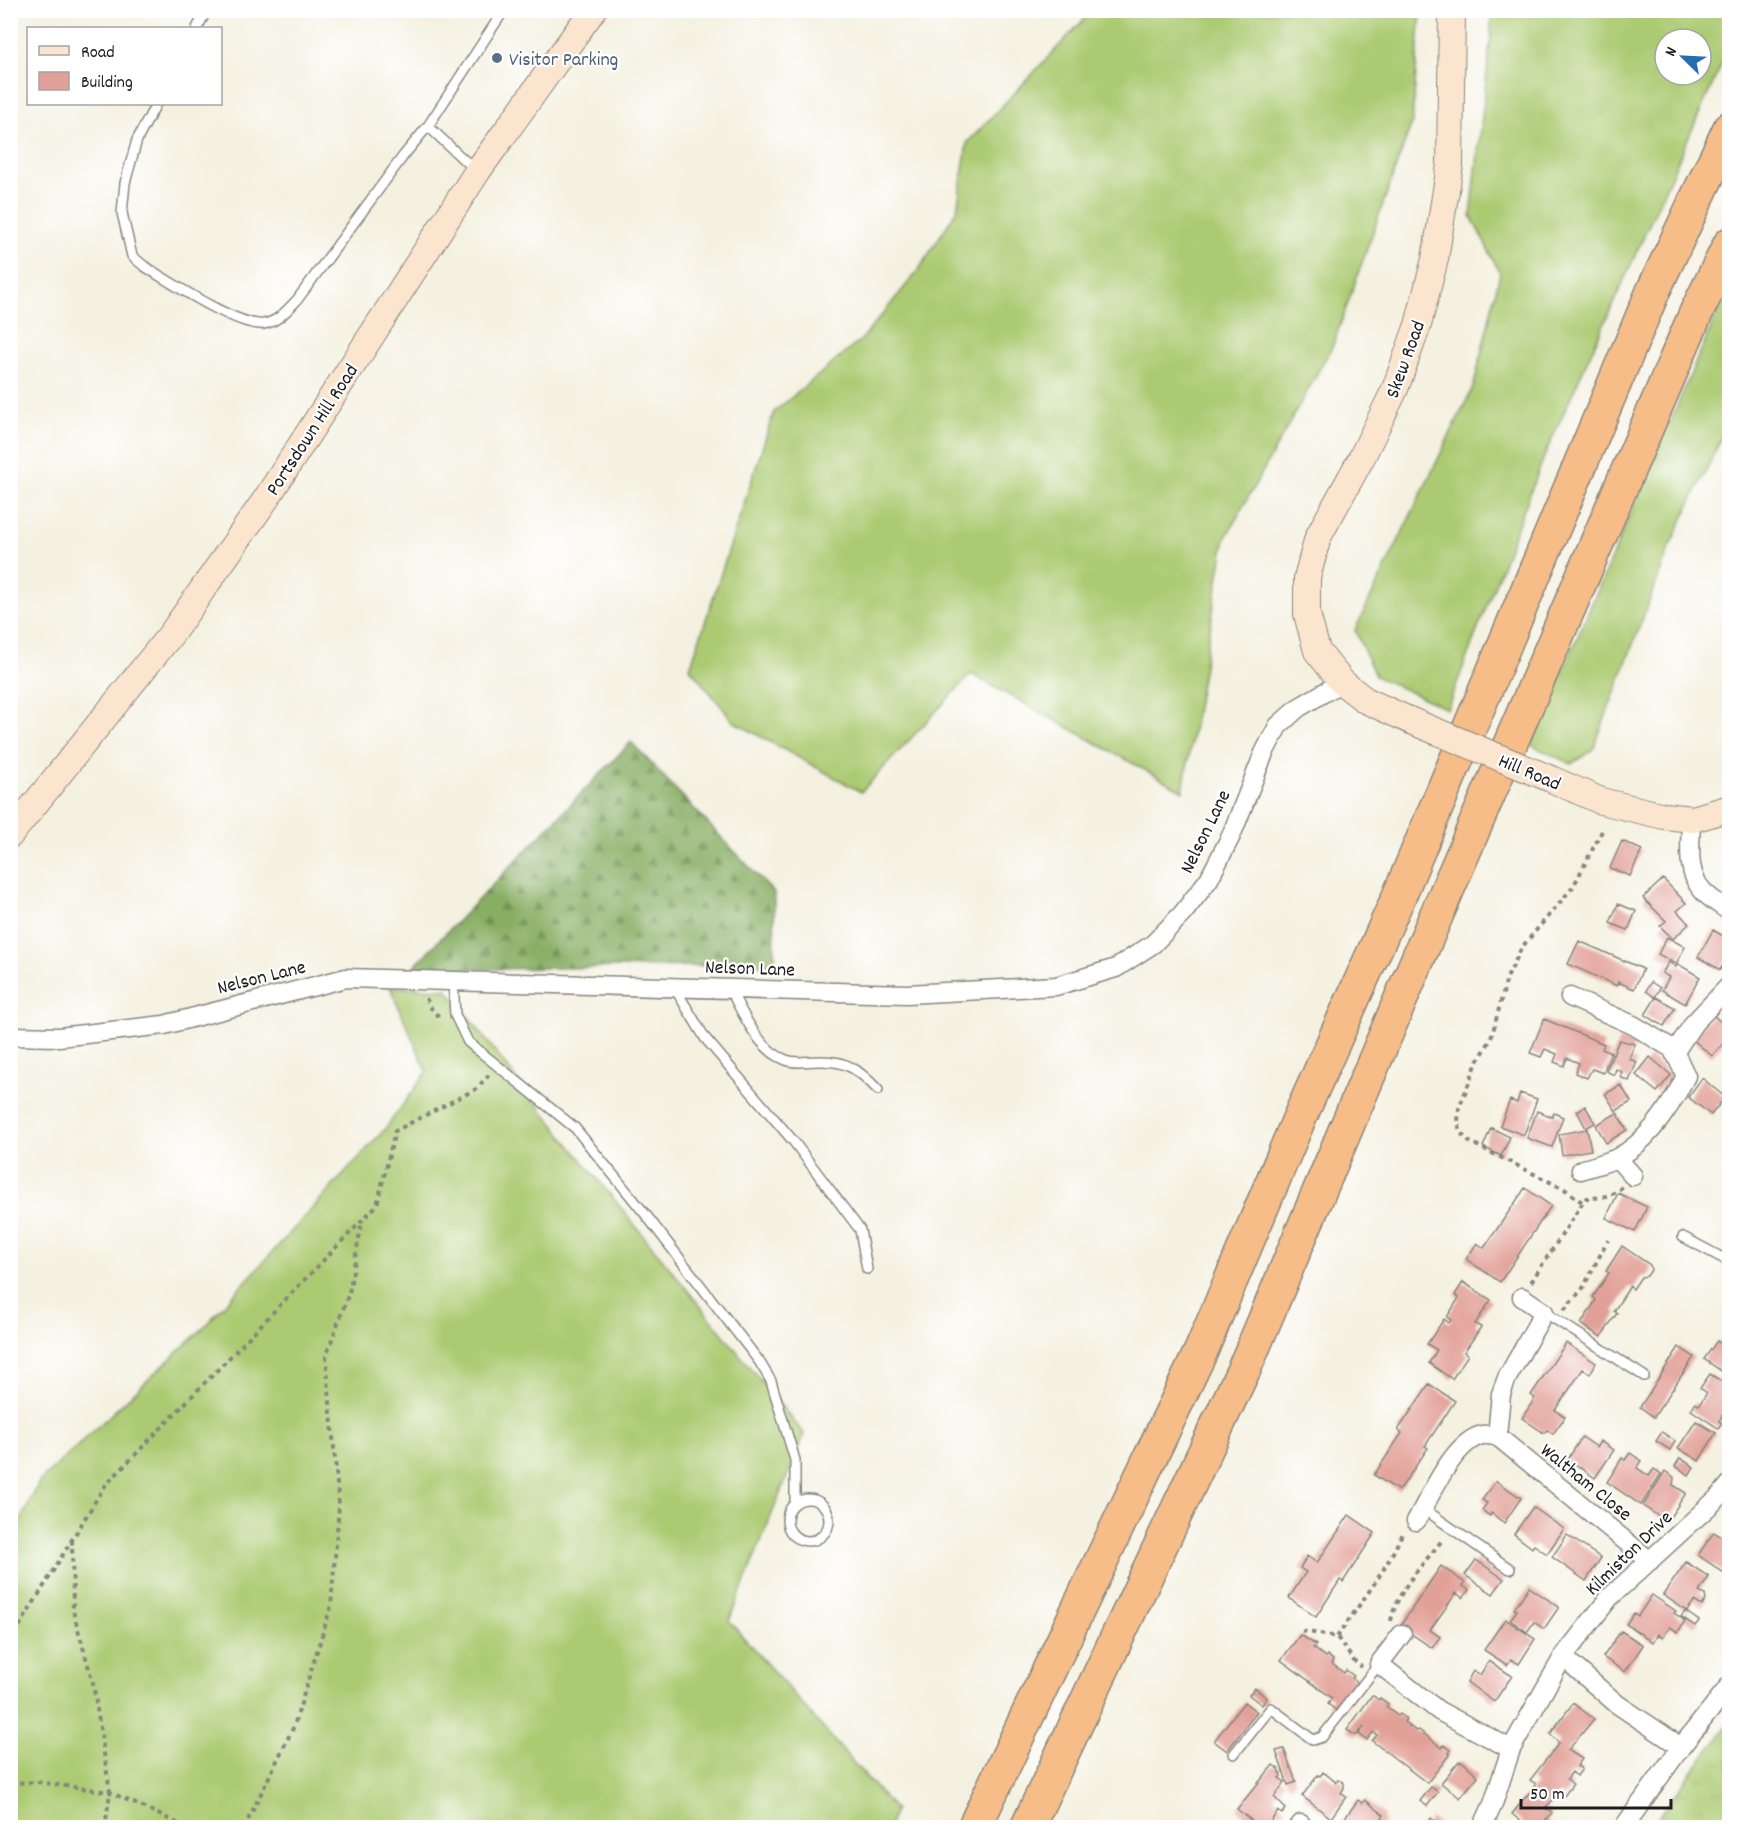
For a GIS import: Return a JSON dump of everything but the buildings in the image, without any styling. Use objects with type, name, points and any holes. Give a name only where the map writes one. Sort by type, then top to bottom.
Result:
[{"type":"highway","points":[[974,1827],[1201,1351],[1299,1119],[1399,896],[1654,289],[1730,128]]},
{"type":"highway","points":[[1027,1827],[1244,1369],[1440,905],[1692,324],[1730,244]]},
{"type":"street","name":"Portsdown Hill Road","points":[[10,835],[172,633],[266,499],[479,169],[593,10]]},
{"type":"street","name":"Skew Road","points":[[1342,682],[1317,651],[1307,614],[1306,578],[1318,537],[1361,459],[1395,389],[1418,325],[1435,259],[1450,165],[1452,10]]},
{"type":"street","name":"Hill Road","points":[[1342,682],[1365,700],[1601,801],[1664,816],[1691,819],[1730,808]]},
{"type":"street","name":"Nelson Lane","points":[[10,1036],[59,1036],[164,1024],[346,978],[919,993],[1056,986],[1116,968],[1153,944],[1183,913],[1209,879],[1231,836],[1264,753],[1278,726],[1298,708],[1342,682]]},
{"type":"street","points":[[1691,819],[1691,870],[1695,880],[1704,892],[1730,912]]},
{"type":"street","points":[[1674,1053],[1694,1023],[1730,985]]},
{"type":"street","points":[[1570,997],[1633,1025],[1672,1049],[1686,1076],[1680,1089],[1637,1145],[1617,1158],[1581,1170]]},
{"type":"street","points":[[1617,1158],[1633,1176]]},
{"type":"street","points":[[1420,1515],[1455,1454],[1466,1443],[1482,1435],[1497,1436],[1501,1394],[1507,1378],[1550,1316],[1522,1297]]},
{"type":"street","name":"Waltham Close","points":[[1497,1436],[1650,1561]]},
{"type":"street","name":"Kilmiston Drive","points":[[1482,1827],[1493,1804],[1511,1749],[1563,1657],[1610,1597],[1720,1496],[1730,1484]]},
{"type":"street","points":[[1402,1634],[1376,1670],[1439,1711],[1511,1749]]},
{"type":"street","points":[[1563,1657],[1617,1704],[1681,1747]]},
{"type":"street","points":[[1623,1827],[1681,1747],[1730,1685]]},
{"type":"lane","points":[[198,27],[207,10]]},
{"type":"lane","points":[[155,105],[137,140],[125,183],[122,213],[132,256],[144,266],[228,314],[265,324],[280,317],[297,300],[428,126],[504,10]]},
{"type":"lane","points":[[428,126],[464,160],[479,169]]},
{"type":"lane","points":[[453,981],[455,1015],[468,1042],[575,1128],[646,1215],[759,1361],[771,1382],[795,1460],[795,1503],[788,1514],[787,1522],[794,1534],[806,1540],[820,1537],[825,1533],[830,1520],[826,1509],[815,1500],[801,1499],[795,1503]]},
{"type":"lane","points":[[674,987],[705,1038],[794,1142],[860,1230],[867,1269]]},
{"type":"lane","points":[[730,988],[745,1017],[764,1045],[776,1056],[786,1061],[801,1063],[818,1061],[844,1063],[860,1072],[878,1090]]},
{"type":"lane","points":[[1683,1238],[1730,1262]]},
{"type":"lane","points":[[1550,1316],[1644,1376]]},
{"type":"lane","points":[[1420,1515],[1452,1528],[1510,1569]]},
{"type":"lane","points":[[1234,1754],[1271,1708],[1313,1740],[1317,1740],[1322,1737],[1376,1670]]},
{"type":"path","points":[[1582,1202],[1566,1190],[1468,1141],[1460,1132],[1458,1121],[1464,1093],[1491,1039],[1507,978],[1522,947],[1573,887],[1602,831]]},
{"type":"path","points":[[416,980],[431,1008],[445,1023]]},
{"type":"path","points":[[10,1642],[104,1487],[377,1205],[395,1131],[476,1089],[492,1072]]},
{"type":"path","points":[[1522,1297],[1582,1202],[1586,1198],[1599,1198],[1616,1193],[1633,1176]]},
{"type":"path","points":[[244,1827],[294,1726],[331,1606],[339,1506],[326,1356],[349,1293],[362,1221]]},
{"type":"path","points":[[1550,1316],[1583,1288],[1608,1240]]},
{"type":"path","points":[[1337,1637],[1397,1546],[1408,1517],[1420,1515]]},
{"type":"path","points":[[1402,1634],[1391,1625],[1394,1610],[1407,1586],[1452,1528]]},
{"type":"path","points":[[72,1540],[73,1611],[93,1683],[110,1792],[105,1827]]},
{"type":"path","points":[[1302,1631],[1337,1637],[1354,1661],[1376,1670]]},
{"type":"path","points":[[10,1783],[37,1782],[110,1792],[188,1827]]},
{"type":"green space","points":[[1092,11],[1421,11],[1412,122],[1333,345],[1225,539],[1183,791],[971,674],[861,792],[734,722],[690,668],[774,412],[862,339],[918,271],[957,210],[967,143]]},
{"type":"green space","points":[[1491,11],[1729,11],[1729,48],[1713,83],[1713,27],[1653,27],[1653,87],[1711,87],[1546,452],[1447,709],[1375,676],[1355,630],[1474,385],[1500,273],[1471,216],[1491,36]]},
{"type":"green space","points":[[1729,285],[1729,422],[1670,546],[1593,750],[1571,764],[1531,745]]},
{"type":"green space","points":[[631,742],[774,893],[775,965],[410,970]]},
{"type":"green space","points":[[390,987],[447,989],[511,1072],[804,1434],[729,1621],[895,1810],[889,1827],[11,1828],[11,1542],[39,1482],[202,1329],[386,1128],[427,1072]]},
{"type":"green space","points":[[1729,1723],[1729,1827],[1651,1827]]},
{"type":"place","name":"Visitor Parking","points":[[497,58]]}]
